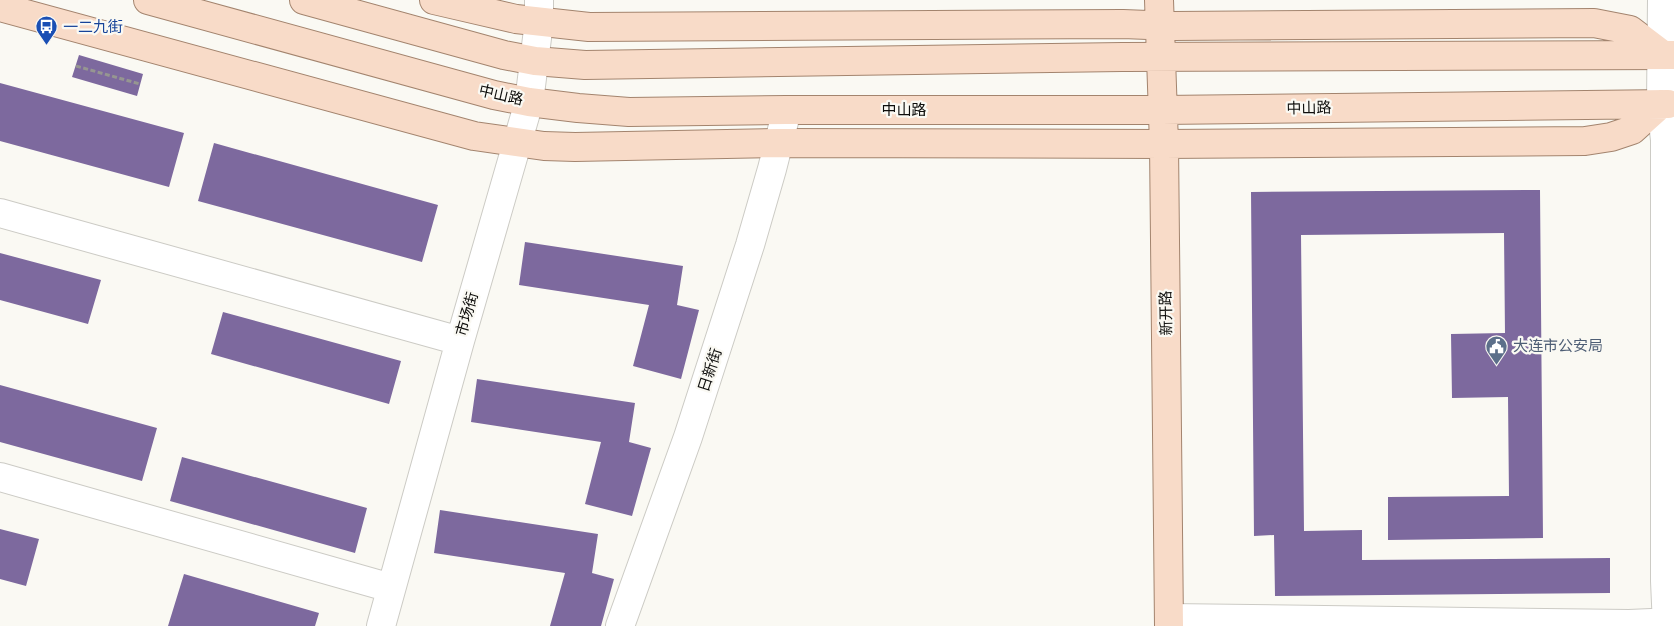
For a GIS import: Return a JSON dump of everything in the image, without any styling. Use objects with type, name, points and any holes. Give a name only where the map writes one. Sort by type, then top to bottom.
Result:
[{"type":"main road","name":"中山路","points":[[148,0],[494,95],[529,102],[629,112],[1162,110],[1668,104]]},
{"type":"main road","points":[[304,0],[485,50],[535,61],[585,65],[1162,57],[1668,55]]},
{"type":"main road","points":[[425,0],[475,26],[535,61]]},
{"type":"main road","points":[[434,0],[516,19],[539,11],[588,27],[957,25],[1159,12],[1174,26],[1594,23],[1630,30],[1668,55]]},
{"type":"main road","points":[[0,7],[474,136],[544,146],[1585,141],[1612,138],[1632,130],[1668,104]]},
{"type":"main road","name":"新开路","points":[[1159,12],[1164,144],[1169,622]]},
{"type":"main road","points":[[835,62],[957,25]]},
{"type":"street","points":[[1169,622],[1669,623],[1665,581],[1666,140],[1668,55],[1662,0]]},
{"type":"street","name":"市场街","points":[[381,626],[529,102],[539,11]]},
{"type":"street","name":"日新街","points":[[620,626],[688,437],[750,245],[780,144],[787,110]]},
{"type":"street","points":[[0,213],[460,341]]},
{"type":"street","points":[[0,477],[392,588]]},
{"type":"path","points":[[76,66],[140,84]]},
{"type":"building","points":[[79,55],[143,74],[137,96],[72,77]]},
{"type":"building","points":[[0,83],[184,133],[169,187],[0,141]]},
{"type":"building","points":[[214,143],[438,205],[422,262],[198,201]]},
{"type":"building","name":"大连市公安局","points":[[1540,190],[1543,538],[1388,540],[1388,497],[1509,496],[1508,397],[1452,398],[1451,334],[1505,333],[1504,233],[1301,235],[1304,531],[1362,530],[1362,560],[1610,558],[1610,593],[1275,596],[1274,535],[1254,536],[1251,192]]},
{"type":"building","points":[[525,242],[683,266],[677,305],[699,310],[681,379],[633,366],[649,305],[519,285]]},
{"type":"building","points":[[0,253],[101,280],[88,324],[0,300]]},
{"type":"building","points":[[223,312],[401,361],[389,404],[211,354]]},
{"type":"building","points":[[477,379],[635,403],[629,442],[651,448],[632,516],[585,504],[601,442],[471,422]]},
{"type":"building","points":[[0,385],[157,428],[142,481],[0,442]]},
{"type":"building","points":[[182,457],[367,508],[355,553],[170,501]]},
{"type":"building","points":[[440,510],[598,534],[592,573],[614,579],[601,626],[550,626],[565,573],[434,553]]},
{"type":"building","points":[[0,529],[39,539],[26,586],[0,579]]},
{"type":"building","points":[[184,574],[319,613],[315,626],[168,626]]},
{"type":"place","name":"一二九街","points":[[47,46]]},
{"type":"place","name":"大连市公安局","points":[[1497,365]]}]
